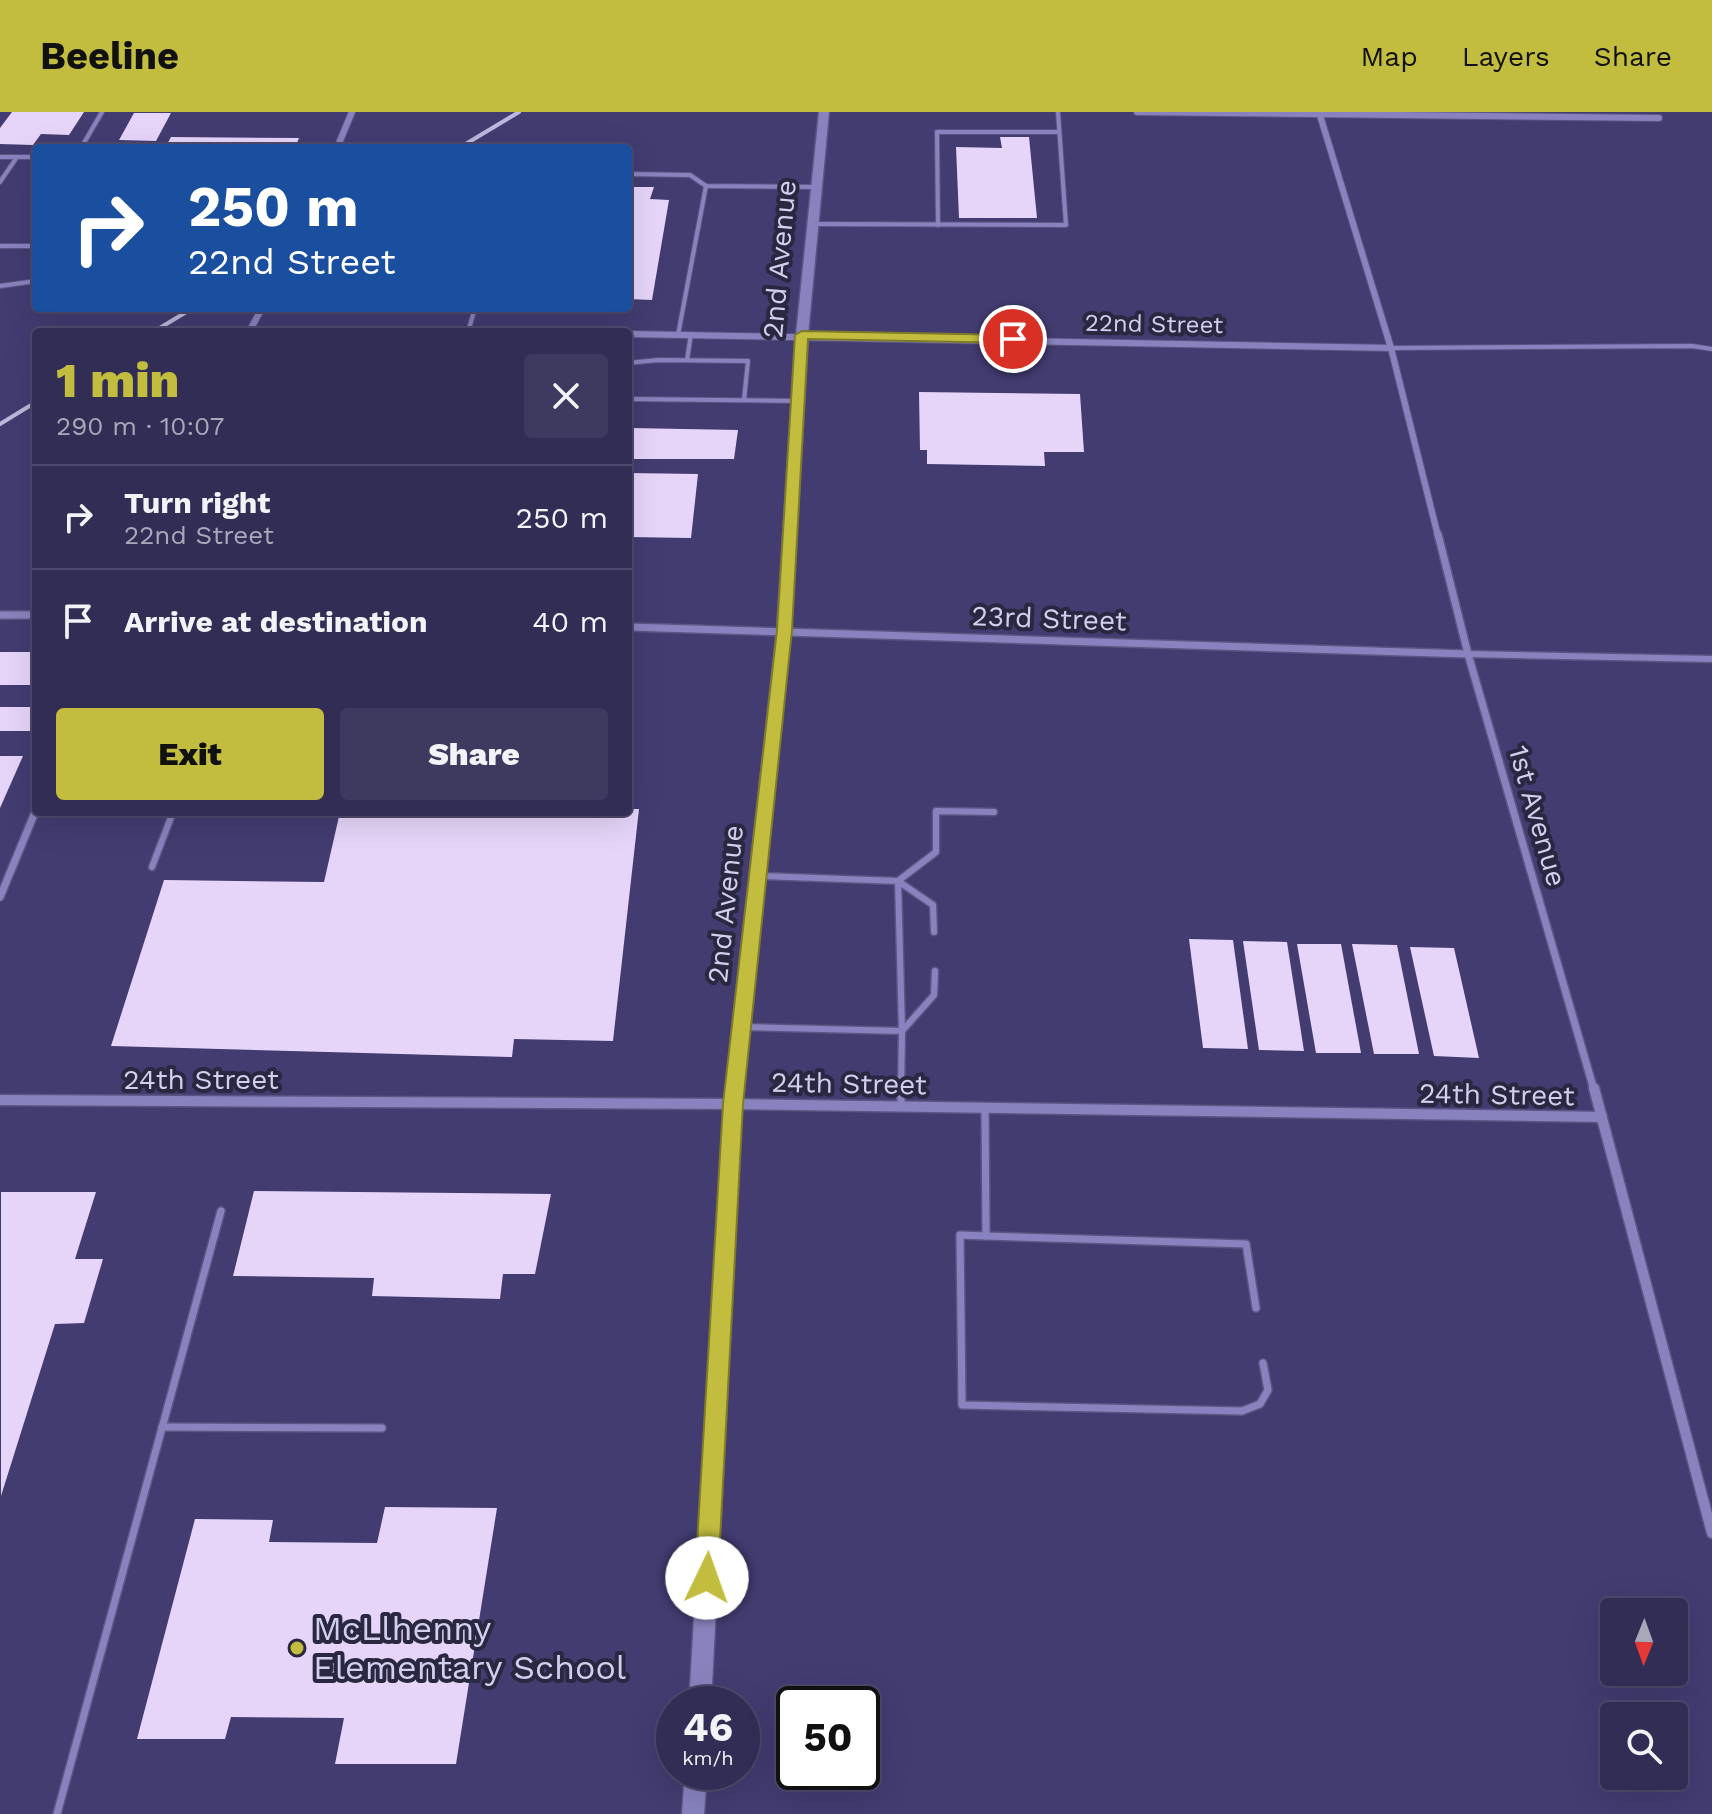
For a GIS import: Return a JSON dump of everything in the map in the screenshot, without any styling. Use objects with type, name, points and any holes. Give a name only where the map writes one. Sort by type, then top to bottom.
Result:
[{"type":"main road","name":"2nd Avenue","points":[[701,1686],[733,1104],[784,630],[802,335],[824,112]]},
{"type":"main road","points":[[693,1814],[695,1790]]},
{"type":"street","points":[[339,144],[352,112]]},
{"type":"street","points":[[1137,112],[1659,118]]},
{"type":"street","name":"1st Avenue","points":[[1319,113],[1391,348],[1468,654],[1602,1117],[1712,1533]]},
{"type":"street","name":"22nd Street","points":[[632,334],[1391,348]]},
{"type":"street","points":[[0,615],[32,615]]},
{"type":"street","name":"23rd Street","points":[[632,627],[1468,654]]},
{"type":"street","points":[[0,897],[34,816]]},
{"type":"street","name":"24th Street","points":[[0,1100],[733,1104],[1602,1117]]},
{"type":"lane","points":[[83,144],[102,112]]},
{"type":"lane","points":[[812,224],[1066,225],[1058,112]]},
{"type":"lane","points":[[938,225],[937,132],[1059,132]]},
{"type":"lane","points":[[0,157],[32,157]]},
{"type":"lane","points":[[0,182],[17,157]]},
{"type":"lane","points":[[632,174],[690,175],[706,186],[816,187]]},
{"type":"lane","points":[[678,335],[706,186]]},
{"type":"lane","points":[[0,246],[32,246]]},
{"type":"lane","points":[[0,286],[32,282]]},
{"type":"lane","points":[[687,360],[691,334]]},
{"type":"lane","points":[[1391,348],[1692,346],[1712,349]]},
{"type":"lane","points":[[656,368],[658,360]]},
{"type":"lane","points":[[700,369],[701,360]]},
{"type":"lane","points":[[632,363],[748,361],[744,400]]},
{"type":"lane","points":[[652,399],[653,388]]},
{"type":"lane","points":[[697,399],[698,389]]},
{"type":"lane","points":[[632,399],[798,401]]},
{"type":"lane","points":[[1468,654],[1712,659]]},
{"type":"lane","points":[[898,881],[936,852],[936,811],[994,812]]},
{"type":"lane","points":[[152,867],[171,816]]},
{"type":"lane","points":[[758,876],[898,881],[933,905],[934,932]]},
{"type":"lane","points":[[898,881],[901,1106]]},
{"type":"lane","points":[[741,1027],[902,1031],[934,995],[935,971]]},
{"type":"lane","points":[[985,1108],[986,1236]]},
{"type":"lane","points":[[57,1814],[221,1211]]},
{"type":"lane","points":[[1256,1308],[1246,1244],[960,1235],[962,1405],[1242,1411],[1260,1404],[1268,1390],[1263,1363]]},
{"type":"lane","points":[[162,1427],[382,1428]]},
{"type":"building","points":[[12,112],[84,112],[69,135],[41,134],[32,145],[0,144],[0,128]]},
{"type":"building","points":[[134,113],[171,113],[156,141],[119,140]]},
{"type":"building","points":[[171,137],[299,138],[297,144],[167,144]]},
{"type":"building","points":[[1000,137],[1029,137],[1037,218],[959,218],[956,147],[1002,148]]},
{"type":"building","points":[[632,187],[654,187],[650,199],[669,200],[652,300],[632,299]]},
{"type":"building","points":[[919,392],[1080,394],[1084,452],[1044,452],[1045,466],[927,464],[927,450],[920,450]]},
{"type":"building","points":[[632,428],[738,430],[734,459],[632,459]]},
{"type":"building","points":[[632,473],[698,474],[691,538],[632,537]]},
{"type":"building","points":[[0,652],[32,652],[30,685],[0,685]]},
{"type":"building","points":[[0,707],[32,707],[32,731],[0,731]]},
{"type":"building","points":[[0,756],[23,756],[0,808]]},
{"type":"building","points":[[632,809],[639,809],[613,1041],[514,1039],[512,1057],[111,1046],[164,880],[324,882],[339,816],[632,816]]},
{"type":"building","points":[[1189,939],[1233,940],[1248,1049],[1203,1048]]},
{"type":"building","points":[[1243,941],[1287,942],[1304,1051],[1259,1050]]},
{"type":"building","points":[[1297,944],[1341,944],[1361,1053],[1316,1053]]},
{"type":"building","points":[[1352,944],[1397,945],[1419,1054],[1374,1054]]},
{"type":"building","points":[[1410,947],[1454,948],[1479,1058],[1434,1056]]},
{"type":"building","points":[[254,1191],[551,1194],[535,1274],[503,1274],[500,1299],[372,1296],[374,1278],[233,1276]]},
{"type":"building","points":[[1,1192],[96,1192],[75,1259],[103,1259],[84,1323],[55,1324],[1,1496]]},
{"type":"building","points":[[385,1507],[497,1508],[456,1764],[335,1764],[344,1718],[231,1717],[225,1739],[137,1739],[195,1519],[273,1520],[269,1542],[377,1543]]},
{"type":"railway","points":[[466,144],[519,112]]},
{"type":"railway","points":[[160,328],[186,312]]},
{"type":"railway","points":[[0,424],[32,404]]},
{"type":"place","name":"McLlhenny Elementary School","points":[[297,1648]]},
{"type":"route","points":[[707,1578],[733,1104],[784,630],[802,335],[1013,339]]}]
